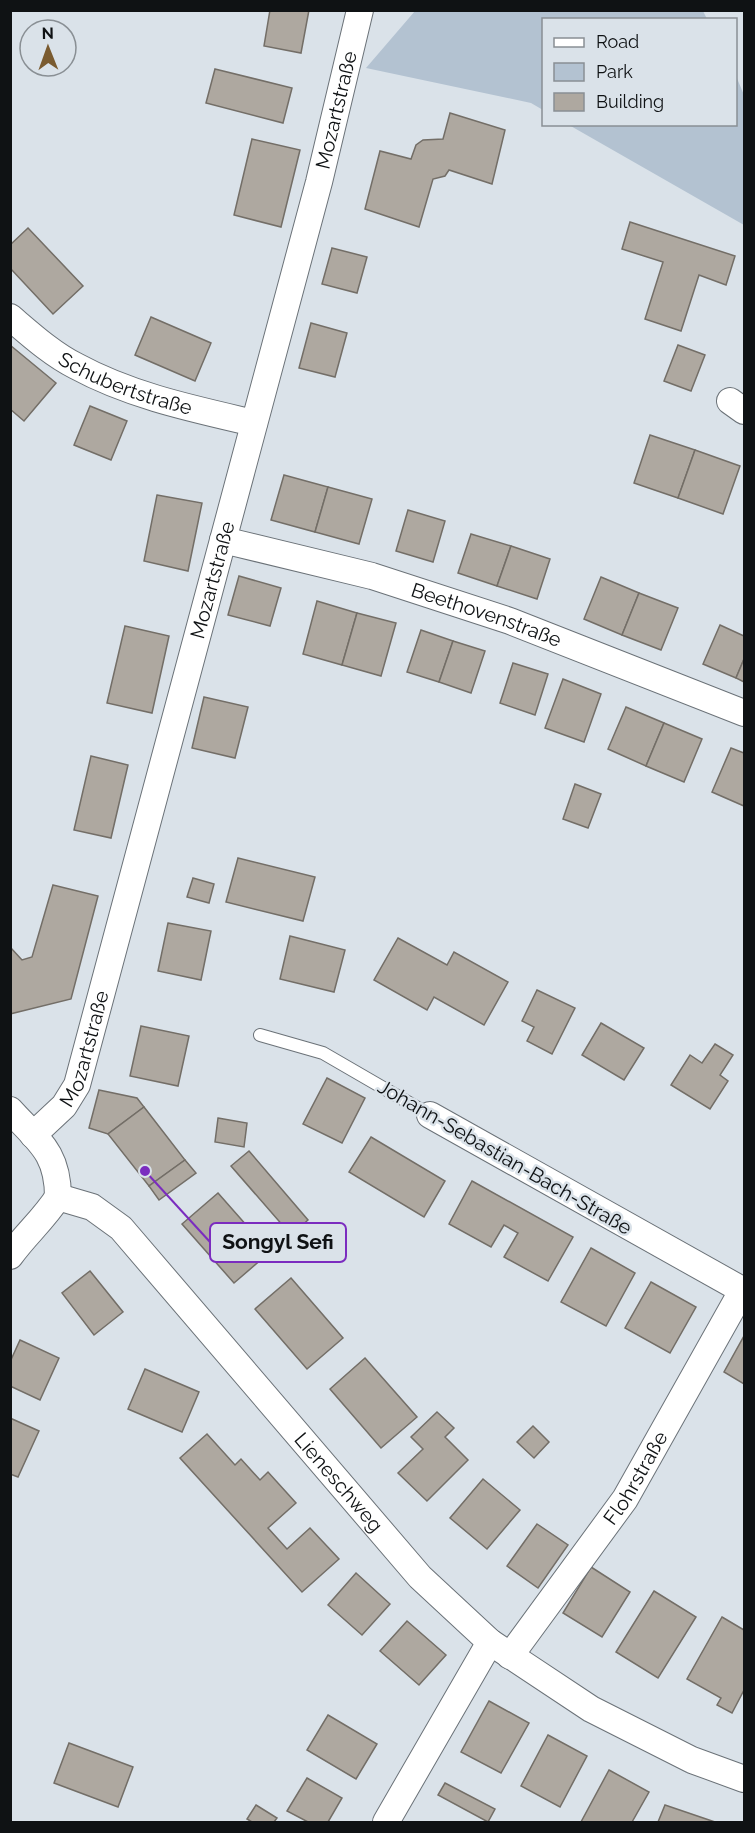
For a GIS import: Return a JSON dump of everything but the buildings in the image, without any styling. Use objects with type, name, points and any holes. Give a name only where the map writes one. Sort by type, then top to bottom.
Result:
[{"type":"street","name":"Mozartstraße","points":[[33,1135],[64,1106],[77,1085],[319,182],[360,10]]},
{"type":"street","name":"Schubertstraße","points":[[10,316],[32,336],[75,366],[123,387],[191,408],[254,423]]},
{"type":"street","name":"Beethovenstraße","points":[[223,540],[372,576],[499,618],[657,676],[744,712]]},
{"type":"street","points":[[10,1110],[48,1152],[58,1174],[58,1197],[46,1216],[22,1239],[10,1256]]},
{"type":"street","name":"Johann-Sebastian-Bach-Straße","points":[[430,1115],[743,1291]]},
{"type":"street","name":"Lieneschweg","points":[[58,1197],[92,1207],[121,1228],[420,1577],[500,1649],[591,1709],[692,1760],[744,1779]]},
{"type":"street","name":"Flohrstraße","points":[[386,1822],[500,1649],[625,1499],[743,1291]]},
{"type":"lane","name":"Johann-Sebastian-Bach-Straße","points":[[260,1035],[323,1053],[430,1115]]},
{"type":"green space","points":[[415,11],[703,11],[706,18],[542,18],[542,109],[531,103],[366,68]]},
{"type":"green space","points":[[737,78],[744,95],[744,225],[571,126],[737,126]]},
{"type":"place","name":"Songyl Sefi","points":[[145,1171]]}]
